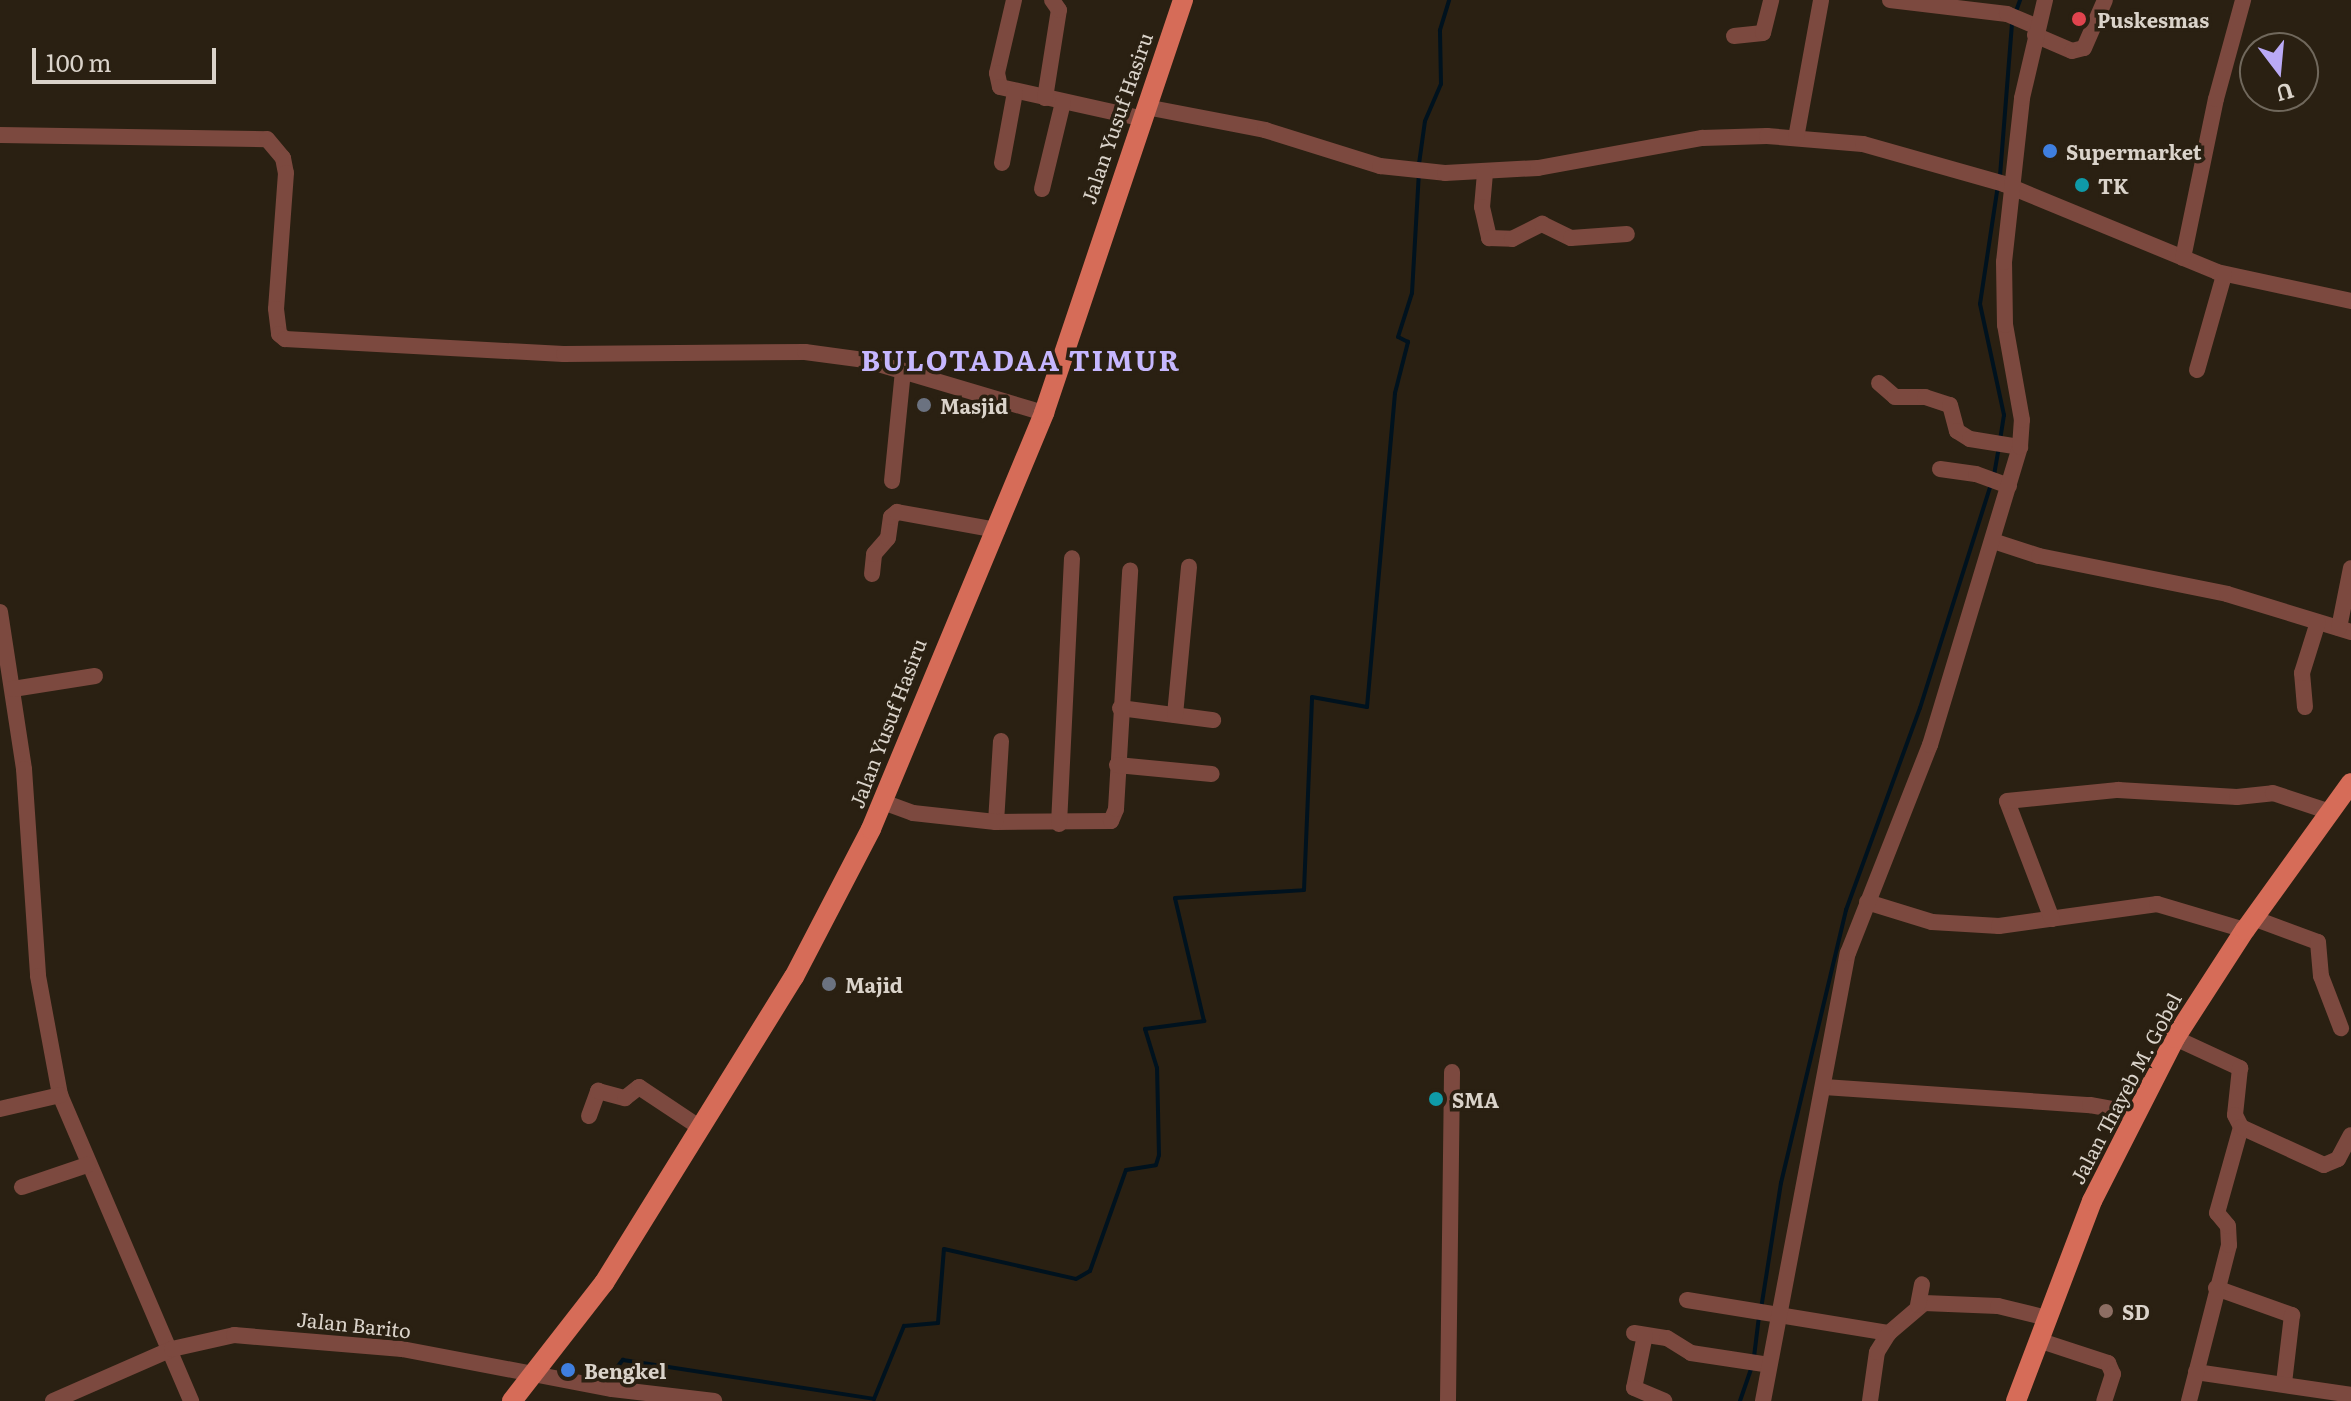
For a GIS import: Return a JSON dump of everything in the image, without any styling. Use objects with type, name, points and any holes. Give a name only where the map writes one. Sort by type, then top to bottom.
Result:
[{"type":"main road","name":"Jalan Yusuf Hasiru","points":[[512,1401],[531,1372],[588,1307],[794,977],[883,802],[939,657],[997,530],[1044,413],[1183,0]]},
{"type":"main road","name":"Jalan Thayeb M. Gobel","points":[[2016,1401],[2092,1201],[2175,1038],[2249,924],[2351,783]]},
{"type":"street","points":[[1014,0],[996,79],[1000,87],[1015,92],[1063,102],[1265,130],[1380,166],[1485,173],[1702,138],[1796,138],[1909,153],[2002,184],[2224,275],[2351,301]]},
{"type":"street","points":[[1734,36],[1763,33],[1771,0]]},
{"type":"street","points":[[1796,138],[1821,0]]},
{"type":"street","points":[[1890,0],[2012,16],[2072,51],[2084,48],[2105,0]]},
{"type":"street","points":[[1763,1401],[1758,1363],[1766,1310],[1824,1087],[1834,1005],[1867,902],[1930,745],[1993,541],[1999,482],[2020,447],[2022,420],[2003,298],[2002,184],[2045,0]]},
{"type":"street","points":[[2183,258],[2216,99],[2243,0]]},
{"type":"street","points":[[1045,98],[1055,1]]},
{"type":"street","points":[[1002,163],[1015,92]]},
{"type":"street","points":[[1042,189],[1063,102]]},
{"type":"street","points":[[0,135],[267,139],[283,158],[286,173],[276,309],[279,334],[285,339],[564,354],[761,350],[865,360],[1044,413]]},
{"type":"street","points":[[1485,173],[1482,207],[1489,238],[1512,239],[1542,224],[1571,238],[1627,234]]},
{"type":"street","points":[[2197,370],[2224,275]]},
{"type":"street","points":[[892,481],[903,371]]},
{"type":"street","points":[[1879,383],[1895,397],[1925,397],[1950,405],[1960,434],[1998,446],[2020,447]]},
{"type":"street","points":[[1940,469],[1999,482]]},
{"type":"street","points":[[872,574],[874,554],[887,540],[891,517],[897,512],[997,530]]},
{"type":"street","points":[[1993,541],[2039,556],[2227,594],[2345,630],[2351,568]]},
{"type":"street","points":[[1059,824],[1072,558]]},
{"type":"street","points":[[1175,715],[1189,567]]},
{"type":"street","points":[[883,802],[913,813],[996,822],[1059,824],[1111,821],[1130,570]]},
{"type":"street","points":[[0,612],[13,689],[38,976],[60,1095],[87,1165],[172,1349],[191,1401]]},
{"type":"street","points":[[2305,707],[2302,673],[2318,622]]},
{"type":"street","points":[[13,689],[95,676]]},
{"type":"street","points":[[1120,708],[1213,720]]},
{"type":"street","points":[[996,822],[1001,741]]},
{"type":"street","points":[[1117,765],[1212,774]]},
{"type":"street","points":[[2052,919],[2007,801],[2118,790],[2237,797],[2273,793],[2330,812]]},
{"type":"street","points":[[1867,902],[1949,924],[1999,926],[2149,904],[2249,924],[2318,942],[2321,976],[2341,1028]]},
{"type":"street","points":[[2175,1038],[2240,1068],[2235,1115],[2241,1127],[2324,1165],[2338,1159],[2351,1135]]},
{"type":"street","points":[[1448,1401],[1452,1072]]},
{"type":"street","points":[[589,1116],[598,1091],[625,1098],[639,1087],[699,1127]]},
{"type":"street","points":[[1824,1087],[2077,1104],[2135,1113]]},
{"type":"street","points":[[0,1109],[60,1095]]},
{"type":"street","points":[[2189,1401],[2230,1236],[2217,1213],[2241,1127]]},
{"type":"street","points":[[22,1187],[87,1165]]},
{"type":"street","points":[[1870,1401],[1877,1352],[1889,1333],[1918,1305],[1922,1284]]},
{"type":"street","points":[[2216,1288],[2292,1315],[2284,1383]]},
{"type":"street","points":[[1687,1300],[1766,1310],[1889,1333]]},
{"type":"street","points":[[1918,1305],[1998,1306],[2047,1318]]},
{"type":"street","points":[[1664,1401],[1634,1388],[1639,1334],[1667,1338],[1691,1353],[1758,1363]]},
{"type":"street","name":"Jalan Barito","points":[[53,1401],[172,1349],[234,1335],[293,1337],[416,1350],[714,1401]]},
{"type":"street","points":[[2038,1340],[2108,1363],[2113,1374],[2104,1401]]},
{"type":"street","points":[[2196,1372],[2351,1395]]},
{"type":"waterway","points":[[1419,164],[1425,121],[1441,84],[1440,30],[1449,0]]},
{"type":"waterway","points":[[2015,14],[2020,0]]},
{"type":"waterway","points":[[2000,176],[2012,22]]},
{"type":"waterway","points":[[604,1384],[623,1360],[874,1399],[904,1326],[938,1323],[944,1249],[1076,1279],[1090,1271],[1126,1170],[1156,1165],[1159,1155],[1157,1068],[1145,1029],[1204,1021],[1175,898],[1304,890],[1312,697],[1367,707],[1395,393],[1408,342],[1398,337],[1412,293],[1419,173]]},
{"type":"waterway","points":[[1998,185],[1980,304],[2004,415],[2000,440]]},
{"type":"waterway","points":[[1994,475],[1999,448]]},
{"type":"waterway","points":[[1761,1309],[1781,1183],[1846,910],[1920,708],[1991,484]]},
{"type":"waterway","points":[[1754,1357],[1759,1318]]},
{"type":"waterway","points":[[1740,1401],[1752,1366]]},
{"type":"place","name":"Puskesmas","points":[[2079,19]]},
{"type":"place","name":"Supermarket","points":[[2050,151]]},
{"type":"place","name":"TK","points":[[2082,185]]},
{"type":"place","name":"Masjid","points":[[924,405]]},
{"type":"place","name":"Majid","points":[[829,984]]},
{"type":"place","name":"SMA","points":[[1436,1099]]},
{"type":"place","name":"SD","points":[[2106,1311]]},
{"type":"place","name":"Bengkel","points":[[568,1370]]},
{"type":"district","name":"BULOTADAA TIMUR","points":[[1021,359]]}]
